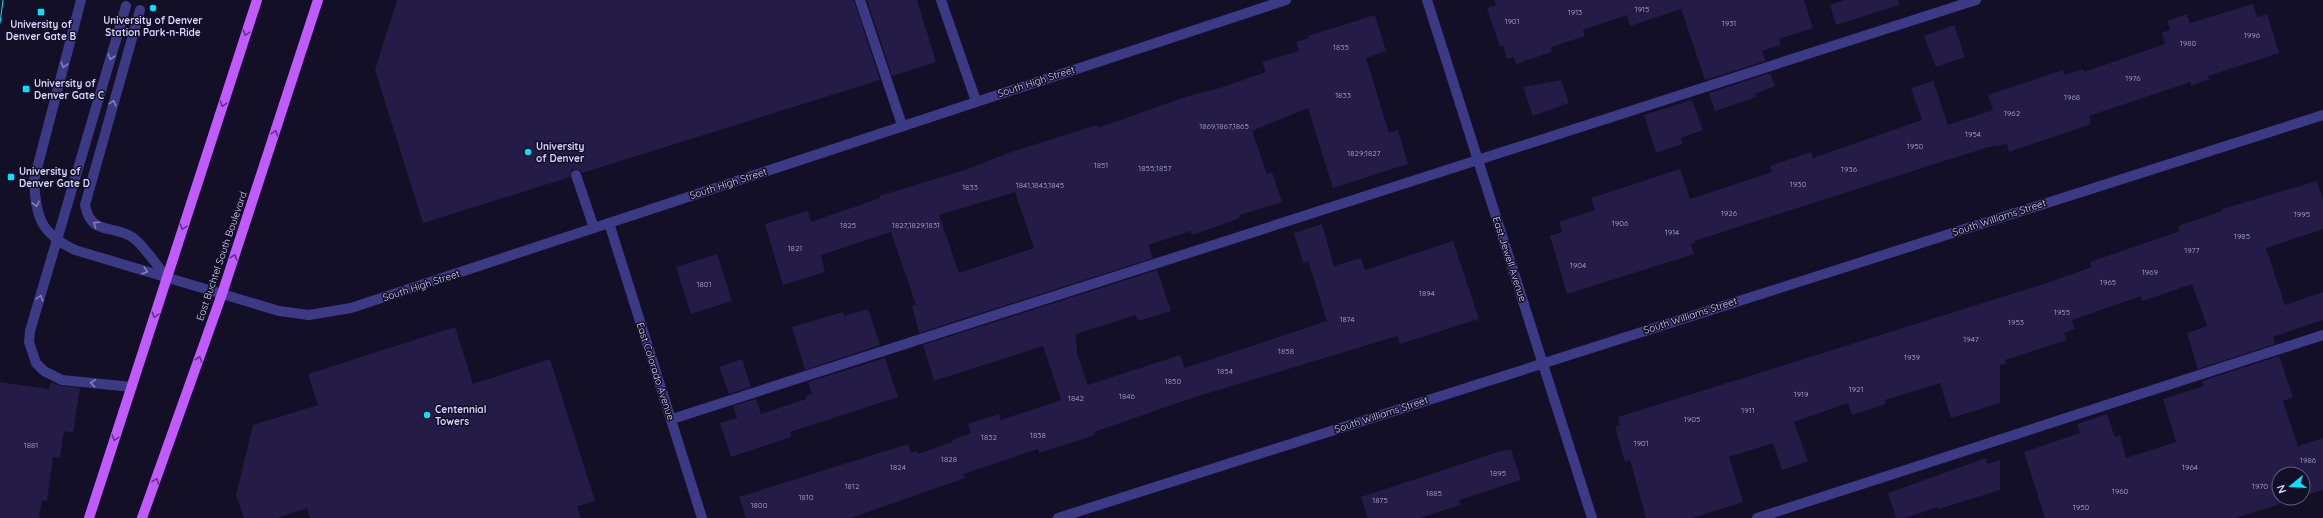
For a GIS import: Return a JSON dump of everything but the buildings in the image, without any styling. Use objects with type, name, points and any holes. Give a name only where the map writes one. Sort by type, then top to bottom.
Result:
[{"type":"main road","points":[[89,518],[257,0]]},
{"type":"main road","name":"East Buchtel South Boulevard","points":[[142,518],[222,294],[318,0]]},
{"type":"street","points":[[57,241],[48,233],[40,218],[35,201],[34,180],[81,0]]},
{"type":"street","points":[[860,0],[902,125]]},
{"type":"street","points":[[940,0],[976,100]]},
{"type":"street","name":"South High Street","points":[[57,241],[75,250],[279,311],[299,314],[339,311],[594,228],[976,100],[1286,0]]},
{"type":"street","name":"East Jewell Avenue","points":[[1427,0],[1592,518]]},
{"type":"street","points":[[672,419],[1976,0]]},
{"type":"street","points":[[126,6],[30,331],[29,342],[36,363],[44,371],[62,380],[132,387]]},
{"type":"street","points":[[140,10],[84,205],[88,218],[94,224],[99,227],[132,237],[167,278]]},
{"type":"street","name":"South Williams Street","points":[[1058,518],[1542,362],[2323,115]]},
{"type":"street","points":[[576,175],[594,228]]},
{"type":"street","name":"East Colorado Avenue","points":[[609,223],[702,518]]},
{"type":"street","points":[[1757,518],[2323,335]]},
{"type":"tram line","points":[[0,23],[3,0]]},
{"type":"place","name":"University of Denver Station Park-n-Ride","points":[[153,8]]},
{"type":"place","name":"University of Denver Gate B","points":[[41,12]]},
{"type":"place","name":"University of Denver Gate C","points":[[26,89]]},
{"type":"place","name":"University of Denver","points":[[528,152]]},
{"type":"place","name":"University of Denver Gate D","points":[[11,177]]},
{"type":"place","name":"Centennial Towers","points":[[427,415]]}]
